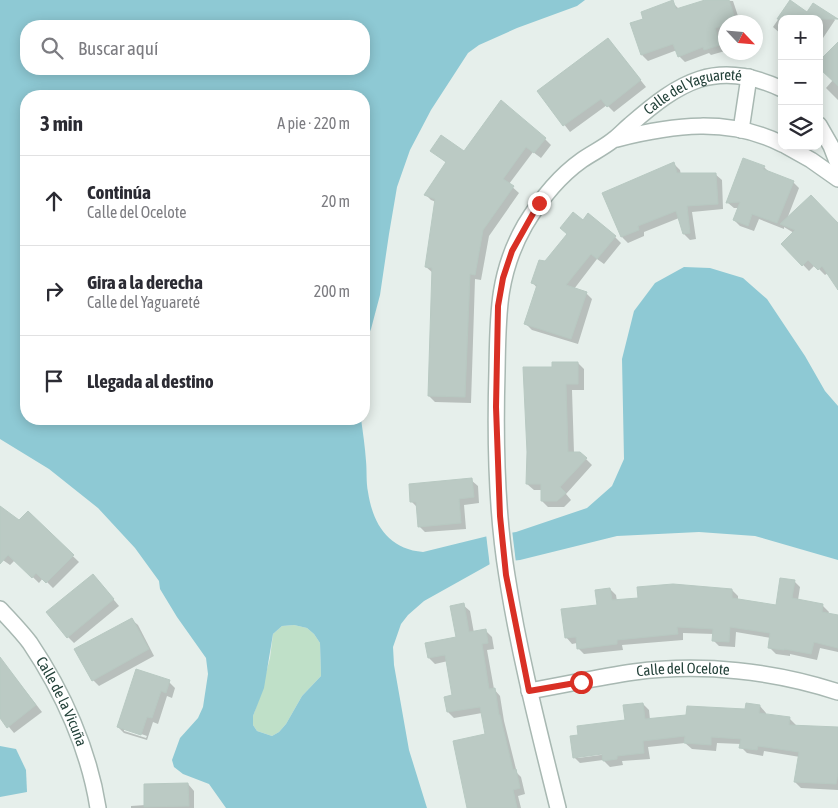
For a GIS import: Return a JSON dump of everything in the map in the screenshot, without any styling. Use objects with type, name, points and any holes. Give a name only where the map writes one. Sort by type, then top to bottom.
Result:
[{"type":"street","name":"Calle del Yaguareté","points":[[558,808],[529,691],[506,575],[500,516],[496,407],[498,306],[503,278],[512,251],[539,203],[559,179],[581,160],[613,140],[669,93],[711,75],[724,74],[770,83],[778,87]]},
{"type":"street","points":[[741,130],[749,78]]},
{"type":"street","name":"Calle del Yaguareté","points":[[613,140],[654,130],[688,126],[741,130],[778,142]]},
{"type":"street","points":[[823,132],[838,164]]},
{"type":"street","points":[[793,150],[838,179]]},
{"type":"street","name":"Calle de la Vicuña","points":[[0,609],[29,642],[50,675],[85,753],[98,808]]},
{"type":"street","name":"Calle del Ocelote","points":[[529,691],[635,672],[720,669],[756,673],[815,684],[838,692]]},
{"type":"green space","points":[[294,625],[307,628],[320,643],[321,676],[302,696],[286,724],[279,732],[272,736],[257,731],[253,725],[253,716],[270,658],[273,634],[282,626]]},
{"type":"water","points":[[0,0],[585,0],[577,6],[517,28],[479,45],[468,53],[431,110],[410,150],[397,187],[380,295],[370,331],[370,90],[20,90],[20,425],[362,425],[370,504],[384,533],[400,546],[423,552],[488,536],[516,532],[587,508],[612,486],[624,459],[622,359],[634,311],[655,283],[684,267],[710,268],[743,278],[767,299],[805,356],[825,391],[838,406],[838,560],[755,536],[699,532],[617,536],[520,560],[492,563],[424,601],[401,624],[393,647],[394,665],[409,750],[427,808],[226,808],[209,784],[183,774],[174,767],[172,760],[180,738],[198,718],[203,707],[208,674],[206,658],[177,617],[160,589],[159,581],[135,548],[98,508],[49,469],[0,439]],"holes":[[[294,625],[307,628],[320,643],[321,676],[302,696],[286,724],[279,732],[272,736],[257,731],[253,725],[253,716],[264,688],[273,634],[282,626]]]},
{"type":"water","points":[[0,746],[16,749],[26,770],[27,792],[0,797]]},
{"type":"pier","points":[[512,530],[516,563],[490,567],[486,534]]},
{"type":"building","points":[[673,0],[676,9],[705,0],[729,0],[734,15],[718,15],[718,27],[715,28],[718,46],[704,50],[703,47],[678,57],[673,44],[641,55],[630,23],[643,19],[641,12]]},
{"type":"building","points":[[790,0],[807,12],[813,3],[838,19],[823,19],[823,15],[780,15]]},
{"type":"building","points":[[608,38],[641,80],[607,107],[601,99],[563,126],[537,91]]},
{"type":"building","points":[[838,42],[838,86],[823,72],[823,57]]},
{"type":"building","points":[[501,100],[546,138],[534,153],[526,147],[503,179],[514,186],[483,230],[475,275],[470,274],[465,397],[428,396],[432,268],[425,267],[435,199],[424,195],[446,162],[430,151],[441,135],[464,151]]},
{"type":"building","points":[[743,158],[765,166],[763,169],[794,181],[777,223],[752,214],[748,226],[733,220],[740,202],[726,203]]},
{"type":"building","points":[[674,162],[677,173],[716,173],[718,204],[687,206],[690,233],[683,234],[676,211],[638,226],[639,230],[621,237],[602,193]]},
{"type":"building","points":[[811,195],[838,223],[838,290],[822,266],[818,270],[808,260],[802,266],[781,244],[795,230],[780,224]]},
{"type":"building","points":[[573,212],[583,220],[588,213],[616,236],[597,259],[591,254],[566,285],[587,292],[571,339],[524,324],[537,285],[531,283],[539,260],[545,261],[567,234],[560,228]]},
{"type":"building","points":[[552,362],[578,362],[578,384],[566,384],[568,452],[580,452],[587,458],[560,487],[566,493],[557,501],[541,501],[541,484],[526,484],[527,452],[523,367],[552,367]]},
{"type":"building","points":[[472,478],[474,497],[459,499],[461,523],[418,527],[416,502],[410,502],[409,484]]},
{"type":"building","points":[[0,506],[19,520],[28,511],[74,555],[46,583],[36,573],[32,578],[8,555],[0,564]]},
{"type":"building","points":[[93,574],[114,599],[67,638],[46,612]]},
{"type":"building","points":[[780,578],[795,580],[792,598],[823,604],[822,612],[838,615],[838,648],[814,642],[811,654],[768,648],[770,633],[730,627],[729,642],[712,641],[713,629],[677,627],[678,634],[617,640],[617,644],[577,649],[576,637],[565,638],[561,609],[597,605],[595,590],[610,588],[612,600],[638,598],[637,587],[673,584],[732,589],[732,598],[776,605]]},
{"type":"building","points":[[464,603],[469,632],[486,629],[488,643],[482,644],[489,689],[495,688],[499,715],[513,770],[516,769],[520,788],[513,790],[517,808],[467,808],[453,741],[485,734],[480,707],[447,712],[444,697],[452,695],[445,655],[428,658],[425,643],[456,637],[450,606]]},
{"type":"building","points":[[132,618],[149,649],[92,681],[74,649]]},
{"type":"building","points":[[0,657],[36,705],[7,728],[0,718]]},
{"type":"building","points":[[136,669],[170,680],[166,693],[161,691],[152,718],[147,717],[141,735],[117,727]]},
{"type":"building","points":[[643,703],[645,719],[686,715],[687,706],[745,709],[746,703],[760,705],[759,713],[790,717],[789,725],[838,727],[838,773],[836,784],[794,782],[799,752],[758,746],[757,750],[739,748],[741,739],[711,737],[711,745],[684,743],[685,736],[643,741],[644,753],[617,756],[617,759],[603,761],[602,754],[573,758],[570,736],[578,735],[577,726],[625,720],[623,705]]},
{"type":"building","points":[[188,783],[189,806],[144,807],[144,784]]},
{"type":"route","points":[[539,203],[512,251],[503,278],[498,306],[496,407],[500,516],[506,575],[529,691],[581,682]]}]
